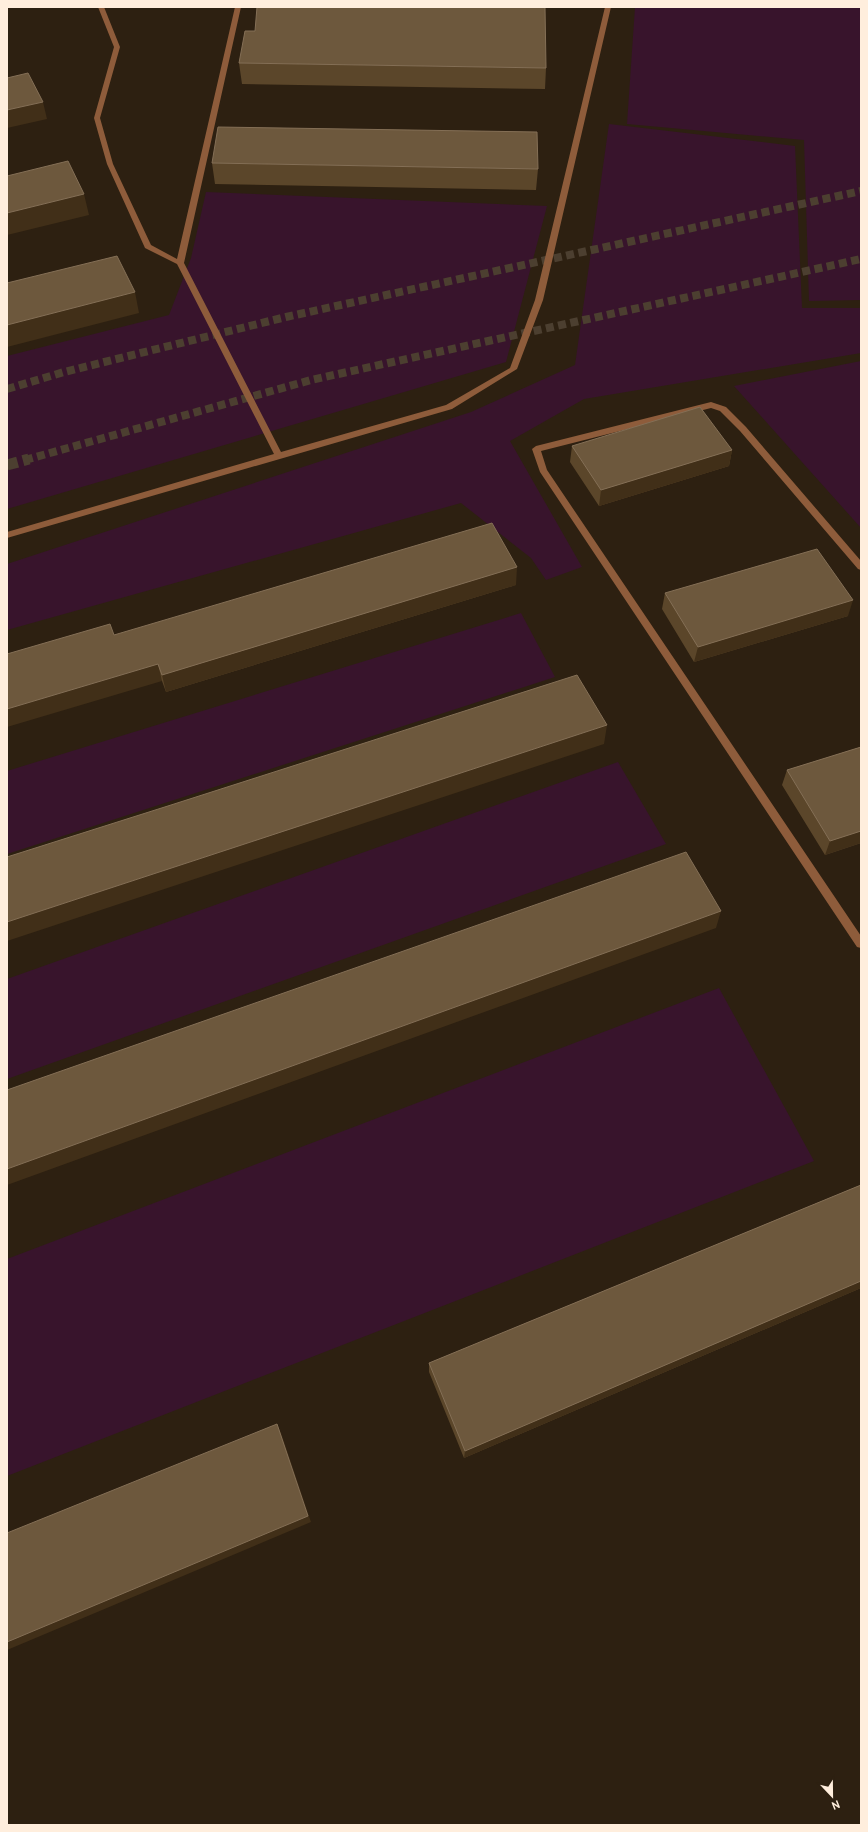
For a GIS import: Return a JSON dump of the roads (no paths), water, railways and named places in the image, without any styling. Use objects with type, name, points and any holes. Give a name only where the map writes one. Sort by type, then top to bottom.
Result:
[{"type":"street","points":[[101,7],[117,47],[97,118],[110,164],[148,246],[180,263],[279,455]]},
{"type":"street","points":[[180,263],[238,7]]},
{"type":"street","points":[[7,535],[449,407],[513,369],[539,300],[608,7]]},
{"type":"street","points":[[861,567],[743,429],[724,409],[711,405],[536,449],[543,470],[861,944]]},
{"type":"tunnel","points":[[7,389],[64,372],[286,317],[861,191]]},
{"type":"tunnel","points":[[25,460],[311,380],[861,259]]},
{"type":"tunnel","points":[[7,465],[29,459]]}]
